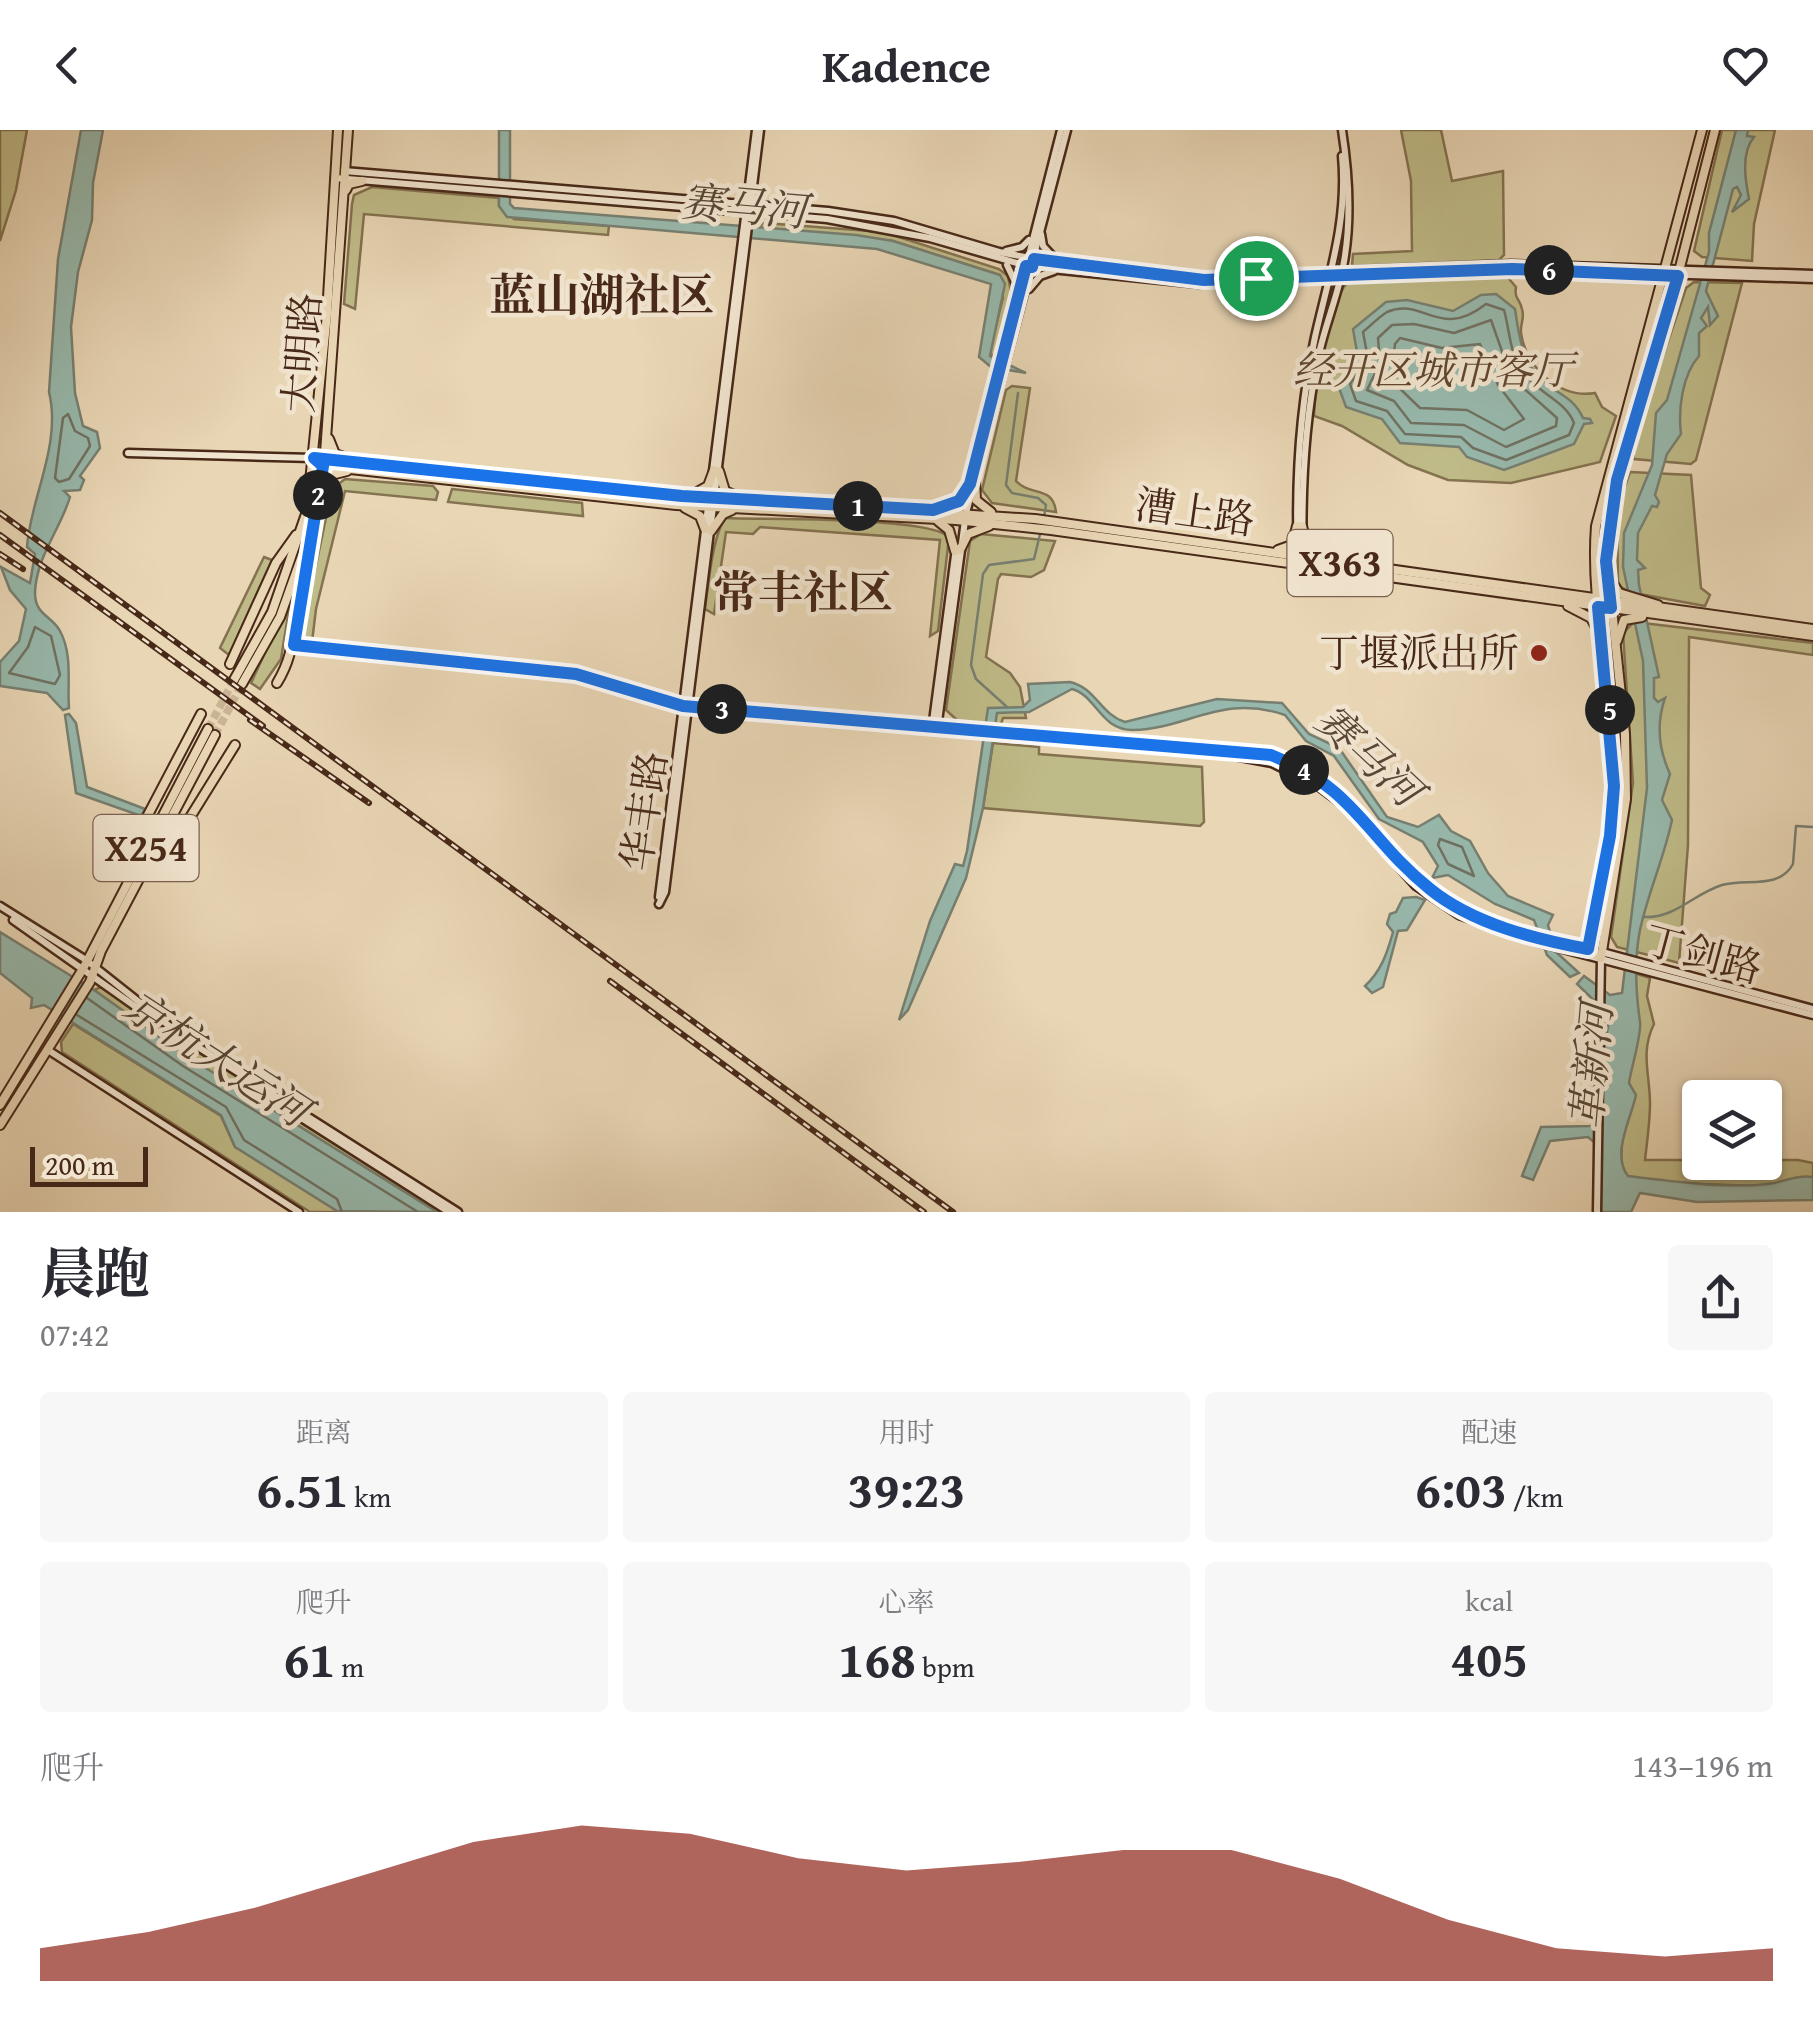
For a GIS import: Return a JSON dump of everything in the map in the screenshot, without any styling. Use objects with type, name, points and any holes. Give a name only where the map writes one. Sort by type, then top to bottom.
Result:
[{"type":"main road","name":"大明路","points":[[338,130],[340,175],[320,461],[317,506],[280,617],[238,682],[272,612],[301,529],[320,461],[328,422],[344,194],[340,175],[348,130]]},
{"type":"main road","name":"华丰路","points":[[686,707],[659,904],[664,892],[758,130]]},
{"type":"main road","points":[[935,728],[964,517],[1064,130]]},
{"type":"main road","points":[[1301,562],[1306,425],[1349,196],[1340,130]]},
{"type":"main road","points":[[1557,597],[1583,590],[1593,577],[1600,502],[1702,130]]},
{"type":"main road","points":[[1597,1212],[1602,955],[1626,799],[1606,561],[1617,480],[1679,272],[1715,130]]},
{"type":"main road","points":[[346,156],[350,168],[361,177]]},
{"type":"main road","points":[[340,175],[894,221],[998,256],[1064,270],[1192,284],[1510,264],[1813,276]]},
{"type":"main road","points":[[344,194],[349,184],[361,177]]},
{"type":"main road","points":[[998,256],[1022,248],[1038,230]]},
{"type":"main road","points":[[1038,230],[1048,254],[1072,266]]},
{"type":"main road","points":[[998,256],[1011,267],[1022,294]]},
{"type":"main road","points":[[1030,262],[1204,280],[1336,275]]},
{"type":"main road","points":[[1022,294],[1040,276],[1064,270]]},
{"type":"main road","points":[[328,422],[335,454],[378,466]]},
{"type":"main road","points":[[128,453],[320,461]]},
{"type":"main road","name":"X363","points":[[320,461],[682,496],[739,508],[919,518],[1014,518],[1051,526]]},
{"type":"main road","name":"X363","points":[[320,461],[359,470],[676,505],[755,500],[933,510],[998,525],[1034,523]]},
{"type":"main road","points":[[317,506],[331,475],[359,470]]},
{"type":"main road","points":[[682,496],[702,491],[716,470]]},
{"type":"main road","points":[[716,470],[725,491],[755,500]]},
{"type":"main road","points":[[933,510],[959,501],[972,482]]},
{"type":"main road","points":[[972,482],[980,506],[1014,518]]},
{"type":"main road","points":[[676,505],[700,516],[708,530],[723,514],[739,508]]},
{"type":"main road","points":[[919,518],[941,522],[954,538],[958,551]]},
{"type":"main road","points":[[277,682],[294,645],[313,525]]},
{"type":"main road","points":[[958,551],[974,530],[998,525]]},
{"type":"main road","name":"漕上路","points":[[1051,526],[1252,550],[1301,562],[1360,566],[1611,604]]},
{"type":"main road","name":"漕上路","points":[[1051,526],[1557,597]]},
{"type":"main road","points":[[1252,550],[1284,550],[1292,545],[1300,526]]},
{"type":"main road","points":[[1300,526],[1314,552],[1360,566]]},
{"type":"main road","points":[[230,664],[276,563],[301,529]]},
{"type":"main road","points":[[1606,561],[1614,586],[1630,607],[1620,628],[1616,650]]},
{"type":"main road","points":[[1594,563],[1614,786],[1610,836],[1588,949],[1602,955]]},
{"type":"main road","points":[[1557,597],[1591,618],[1603,650]]},
{"type":"main road","name":"X363","points":[[1611,604],[1813,633]]},
{"type":"main road","name":"丁剑路","points":[[294,645],[576,674],[686,707],[1271,755],[1320,778],[1347,799],[1421,882],[1452,905],[1538,940],[1813,1012]]},
{"type":"main road","points":[[130,878],[140,830],[201,714]]},
{"type":"main road","name":"X254","points":[[0,1104],[83,967],[212,732],[93,974],[0,1125]]},
{"type":"main road","points":[[145,869],[171,848],[235,745]]},
{"type":"main road","points":[[0,908],[187,1040],[458,1212]]},
{"type":"main road","name":"丁剑路","points":[[1557,944],[1588,949]]},
{"type":"main road","points":[[93,974],[186,1043],[449,1212]]},
{"type":"main road","points":[[48,1050],[299,1212]]},
{"type":"green space","points":[[0,130],[27,130],[16,190],[0,241]]},
{"type":"green space","points":[[1401,130],[1441,130],[1452,181],[1503,171],[1504,255],[1499,260],[1352,266],[1353,254],[1412,251],[1411,181]]},
{"type":"green space","points":[[1722,130],[1775,130],[1754,224],[1752,261],[1702,257],[1694,251]]},
{"type":"green space","points":[[372,187],[499,198],[499,206],[514,219],[609,226],[608,235],[364,214],[355,309],[344,304],[352,204],[354,195]]},
{"type":"green space","points":[[764,223],[883,232],[999,269],[1008,276],[1011,292],[995,358],[989,352],[1003,298],[1000,275],[893,241],[757,227]]},
{"type":"green space","name":"经开区城市客厅","points":[[1504,273],[1516,287],[1523,312],[1524,346],[1537,369],[1569,391],[1595,393],[1602,407],[1616,416],[1600,462],[1511,483],[1448,480],[1408,465],[1342,426],[1314,416],[1328,327],[1347,283]]},
{"type":"green space","points":[[1694,282],[1742,283],[1696,460],[1691,464],[1634,459],[1633,446],[1686,288]]},
{"type":"green space","points":[[1012,386],[1030,388],[1016,481],[1051,498],[1056,512],[992,503],[982,490],[1006,390]]},
{"type":"green space","points":[[1630,472],[1691,475],[1701,588],[1710,595],[1705,606],[1629,592],[1618,585],[1617,510]]},
{"type":"green space","points":[[345,479],[433,486],[438,492],[436,500],[345,491],[316,609],[312,642],[299,640],[300,613],[314,575],[332,489]]},
{"type":"green space","points":[[452,489],[582,503],[583,516],[448,502]]},
{"type":"green space","points":[[726,518],[882,523],[937,531],[949,538],[938,631],[930,636],[940,540],[760,527],[753,534],[726,532],[714,614],[705,609],[714,547]]},
{"type":"green space","points":[[981,534],[1055,541],[1044,570],[1031,577],[1001,574],[998,579],[986,657],[1010,673],[1020,687],[1026,718],[1003,718],[1001,724],[958,721],[946,710],[970,541]]},
{"type":"green space","points":[[264,557],[272,560],[229,655],[220,648]]},
{"type":"green space","points":[[291,597],[281,659],[260,689],[251,683]]},
{"type":"green space","points":[[1634,622],[1813,643],[1813,655],[1689,637],[1688,845],[1679,963],[1617,947],[1611,937],[1633,783],[1623,633]]},
{"type":"green space","points":[[993,743],[1039,747],[1039,754],[1202,767],[1204,822],[1200,826],[983,808]]},
{"type":"green space","points":[[1631,972],[1650,978],[1647,996],[1654,1024],[1647,1054],[1650,1103],[1645,1160],[1682,1160],[1682,1180],[1782,1180],[1782,1160],[1798,1160],[1813,1163],[1813,1188],[1620,1181]]},
{"type":"green space","points":[[101,987],[444,1212],[432,1212],[187,1057],[94,990]]},
{"type":"green space","points":[[73,1024],[221,1116],[235,1147],[358,1212],[310,1212],[62,1052],[61,1042]]},
{"type":"water","points":[[81,130],[103,130],[93,183],[92,220],[78,272],[71,327],[75,393],[83,426],[97,432],[100,448],[80,476],[84,480],[80,490],[64,491],[70,497],[39,567],[35,593],[38,606],[57,626],[67,650],[69,708],[63,710],[47,693],[0,686],[0,662],[19,641],[26,609],[10,590],[1,567],[30,583],[35,554],[27,547],[29,529],[51,432],[49,392],[58,259]]},
{"type":"water","points":[[499,130],[510,130],[510,204],[514,208],[856,235],[893,241],[1000,275],[1005,284],[990,356],[1026,373],[991,367],[979,357],[991,284],[877,249],[507,217],[499,206]]},
{"type":"water","points":[[1736,130],[1748,130],[1747,136],[1754,137],[1745,160],[1749,199],[1732,212],[1741,195],[1737,187],[1733,189],[1706,291],[1718,316],[1710,325],[1708,307],[1701,318],[1707,326],[1699,333],[1699,356],[1682,393],[1681,434],[1667,454],[1655,495],[1657,507],[1652,506],[1638,533],[1637,560],[1645,568],[1638,570],[1639,585],[1659,677],[1654,678],[1654,698],[1658,702],[1665,698],[1660,736],[1670,774],[1662,800],[1672,820],[1638,941],[1640,1027],[1629,1083],[1636,1095],[1621,1157],[1628,1176],[1681,1182],[1758,1185],[1813,1177],[1813,1200],[1697,1202],[1640,1193],[1631,1212],[1601,1212],[1601,1148],[1588,1137],[1550,1141],[1533,1180],[1522,1176],[1541,1127],[1590,1126],[1601,1119],[1604,1048],[1610,1016],[1577,984],[1584,976],[1610,995],[1622,993],[1647,788],[1643,661],[1623,567],[1624,533],[1652,465],[1656,413],[1667,400],[1709,252],[1709,233]]},
{"type":"water","name":"经开区城市客厅","points":[[1496,294],[1515,309],[1523,348],[1537,374],[1571,402],[1583,418],[1590,419],[1592,423],[1584,424],[1574,444],[1504,470],[1467,457],[1459,447],[1400,443],[1382,419],[1346,407],[1338,385],[1358,358],[1353,329],[1386,302],[1407,300],[1453,311],[1481,295]]},
{"type":"water","points":[[1070,682],[1125,722],[1217,699],[1282,703],[1309,734],[1339,748],[1387,817],[1418,827],[1439,815],[1451,831],[1470,841],[1488,873],[1508,896],[1553,915],[1548,925],[1556,952],[1579,973],[1570,977],[1547,955],[1534,920],[1495,904],[1448,875],[1432,878],[1438,866],[1423,842],[1379,819],[1334,756],[1306,741],[1285,715],[1242,708],[1153,728],[1122,729],[1072,689],[1029,712],[997,713],[983,808],[966,878],[908,1010],[899,1020],[930,921],[955,864],[963,866],[988,708],[1023,707],[1030,700],[1028,684]]},
{"type":"water","points":[[69,714],[76,723],[87,787],[145,809],[141,816],[76,793],[65,715]]},
{"type":"water","points":[[1403,898],[1425,900],[1407,930],[1398,931],[1383,987],[1372,993],[1365,986],[1388,948],[1393,932],[1387,924],[1390,914],[1396,912]]},
{"type":"water","points":[[0,932],[94,990],[188,1057],[437,1212],[337,1211],[235,1147],[221,1115],[44,1005],[31,1008],[32,998],[0,973]]},
{"type":"waterway","name":"赛马河","points":[[1018,393],[1006,485],[1012,493],[1038,498],[1046,505],[1044,517]]},
{"type":"waterway","name":"赛马河","points":[[1007,707],[976,679],[971,665],[983,574],[989,565],[1034,559],[1041,530]]},
{"type":"waterway","points":[[1643,917],[1665,914],[1722,885],[1779,877],[1793,864],[1796,826],[1813,827]]},
{"type":"tunnel","points":[[208,729],[234,680]]},
{"type":"tunnel","points":[[215,735],[242,684]]},
{"type":"railway","points":[[0,513],[953,1212]]},
{"type":"railway","points":[[0,535],[263,726]]},
{"type":"railway","points":[[0,554],[23,569]]},
{"type":"railway","points":[[250,720],[369,803]]},
{"type":"railway","points":[[610,981],[924,1212]]},
{"type":"place","name":"丁堰派出所","points":[[1539,653]]},
{"type":"district","name":"蓝山湖社区","points":[[602,295]]},
{"type":"district","name":"常丰社区","points":[[803,592]]},
{"type":"route","points":[[1034,259],[1204,280],[1256,278],[1333,272],[1331,278],[1512,269],[1678,276],[1617,480],[1608,530],[1606,561],[1611,608],[1598,607],[1614,786],[1610,836],[1588,949],[1536,937],[1452,905],[1421,882],[1347,799],[1320,778],[1256,751],[683,706],[576,674],[294,645],[296,611],[308,577],[323,466],[314,458],[709,498],[946,508],[959,501],[970,484],[1026,266],[1032,267],[1034,259]]},
{"type":"water label","name":"京杭大运河","points":[[217,1058]]},
{"type":"water label","name":"革新河","points":[[1591,1066]]}]
